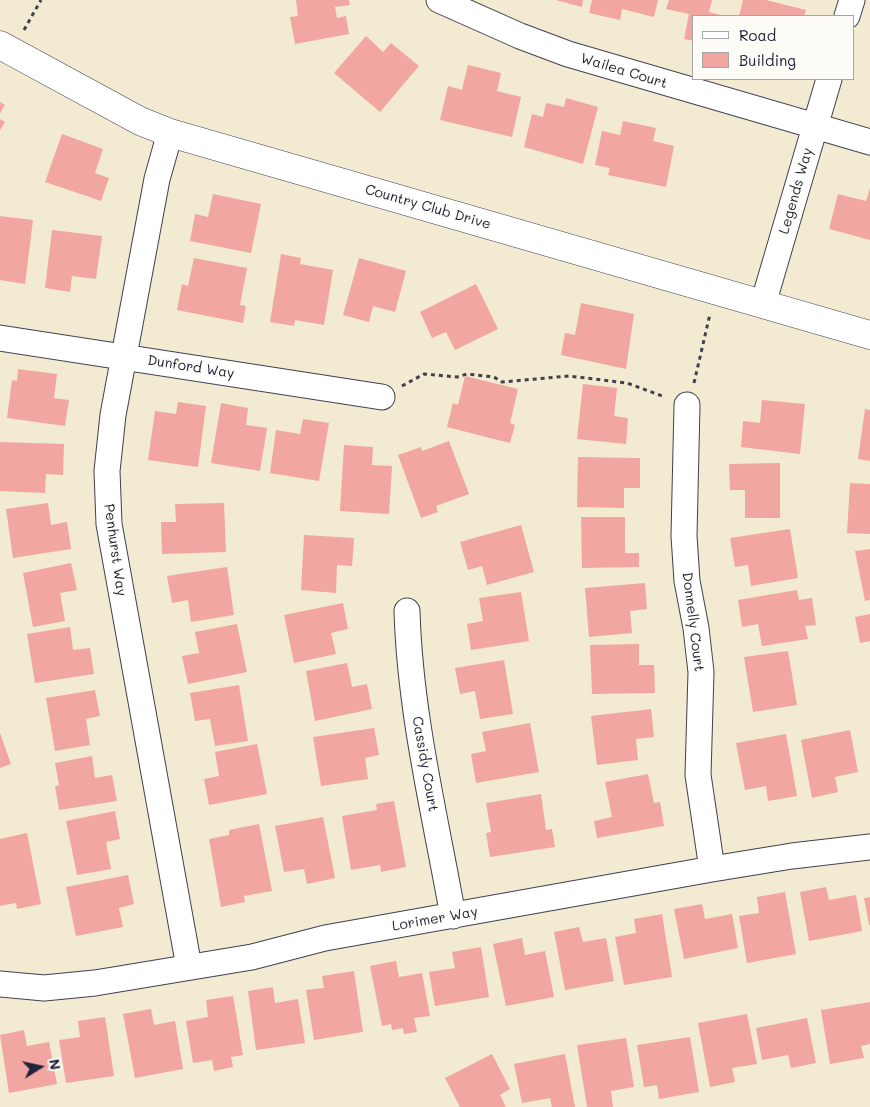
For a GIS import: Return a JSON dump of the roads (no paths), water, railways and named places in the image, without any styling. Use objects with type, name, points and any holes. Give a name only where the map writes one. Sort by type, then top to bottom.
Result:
[{"type":"street","name":"Wailea Court","points":[[439,0],[520,36],[568,54],[870,142]]},
{"type":"street","points":[[847,15],[852,0]]},
{"type":"street","name":"Country Club Drive","points":[[6,49],[140,121],[170,133],[870,334]]},
{"type":"street","name":"Legends Way","points":[[762,304],[829,80]]},
{"type":"street","name":"Penhurst Way","points":[[170,133],[157,179],[113,415],[106,471],[109,524],[189,967]]},
{"type":"street","name":"Dunford Way","points":[[0,338],[382,397]]},
{"type":"street","name":"Donnelly Court","points":[[687,405],[686,563],[701,672],[698,775],[712,869]]},
{"type":"street","name":"Cassidy Court","points":[[407,611],[408,653],[414,697],[453,916]]},
{"type":"street","name":"Lorimer Way","points":[[0,984],[44,988],[95,983],[252,957],[325,938],[712,869],[792,856],[870,847]]}]
